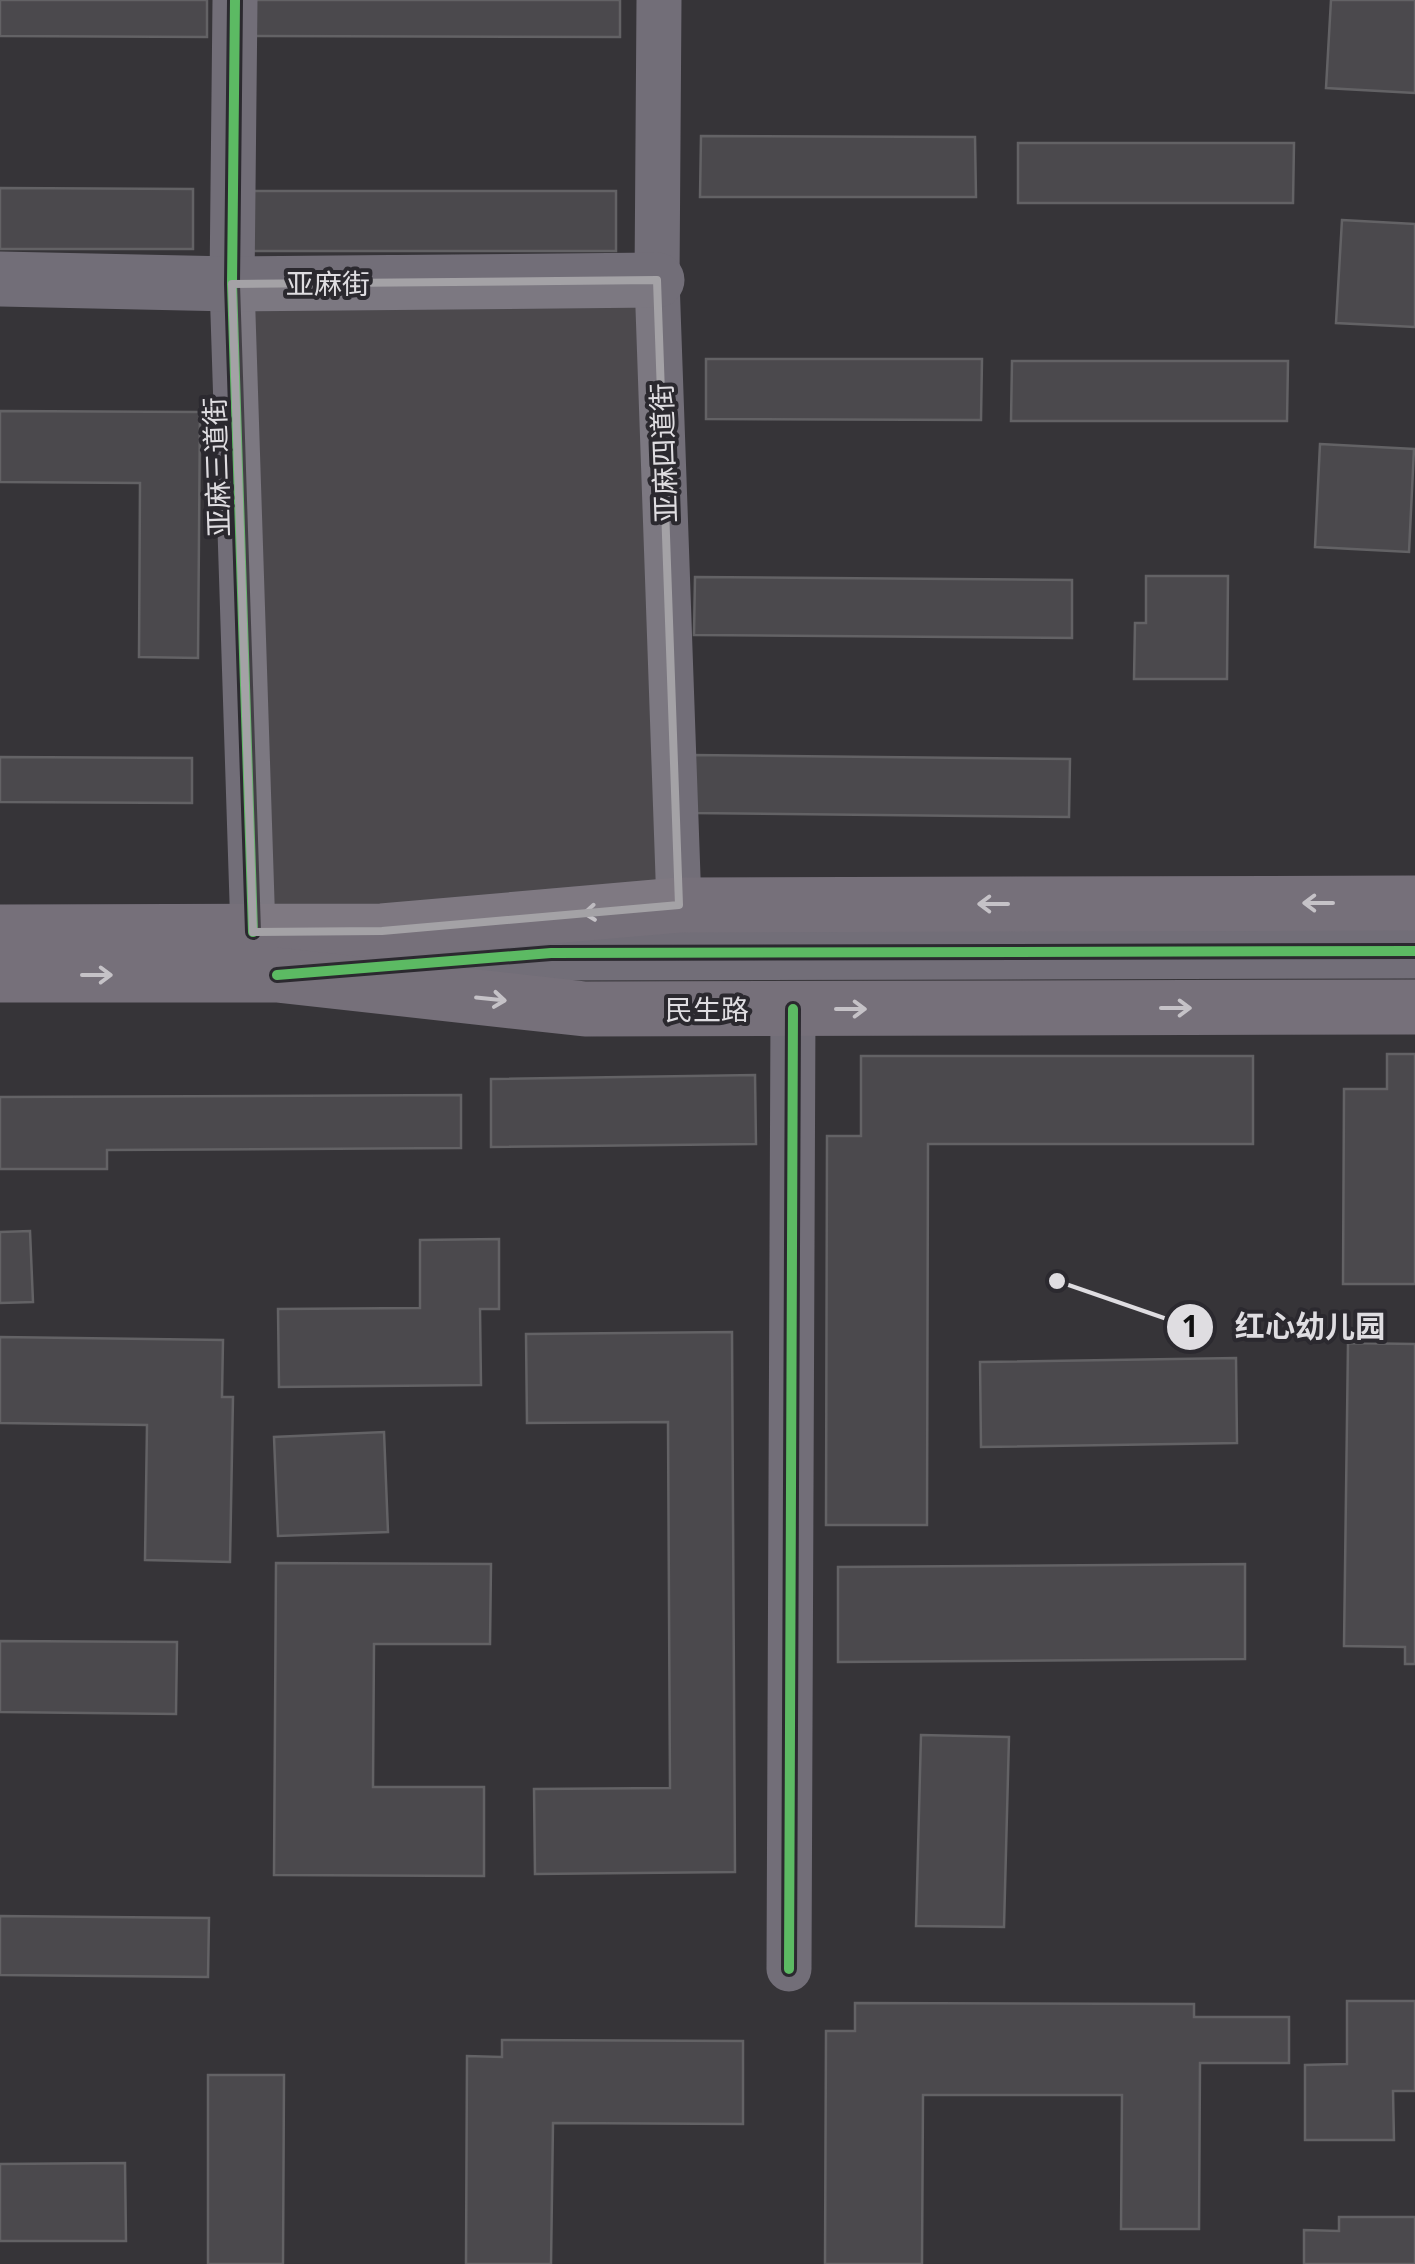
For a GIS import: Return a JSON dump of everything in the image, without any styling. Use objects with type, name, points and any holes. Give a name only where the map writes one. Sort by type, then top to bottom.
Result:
[{"type":"main road","name":"民生路","points":[[0,975],[265,954],[382,932],[679,905],[1415,903]]},
{"type":"main road","name":"民生路","points":[[0,932],[265,954],[585,1009],[1415,1007]]},
{"type":"street","name":"亚麻三道街","points":[[236,0],[232,284],[265,954]]},
{"type":"street","name":"亚麻四道街","points":[[659,0],[656,280],[679,905]]},
{"type":"street","name":"亚麻街","points":[[0,279],[232,284],[656,280]]},
{"type":"street","points":[[265,954],[1415,951]]},
{"type":"street","points":[[788,1969],[793,1009]]},
{"type":"highlighted area","points":[[657,280],[679,905],[382,931],[253,932],[232,284]]},
{"type":"building","points":[[0,0],[207,0],[207,37],[0,36]]},
{"type":"building","points":[[250,0],[620,0],[620,37],[250,36]]},
{"type":"building","points":[[1331,0],[1415,0],[1415,93],[1326,88]]},
{"type":"building","points":[[701,136],[975,137],[976,197],[700,197]]},
{"type":"building","points":[[1018,143],[1294,143],[1293,203],[1018,203]]},
{"type":"building","points":[[0,188],[193,189],[193,249],[0,249]]},
{"type":"building","points":[[247,191],[616,191],[616,251],[246,251]]},
{"type":"building","points":[[1342,220],[1415,224],[1415,327],[1336,323]]},
{"type":"building","points":[[706,359],[982,359],[981,420],[706,419]]},
{"type":"building","points":[[1012,361],[1288,361],[1287,421],[1011,421]]},
{"type":"building","points":[[0,411],[200,412],[198,658],[139,657],[140,483],[0,482]]},
{"type":"building","points":[[1320,444],[1414,449],[1409,552],[1315,547]]},
{"type":"building","points":[[1146,576],[1228,576],[1227,679],[1134,679],[1135,623],[1146,623]]},
{"type":"building","points":[[695,577],[1072,580],[1072,638],[694,635]]},
{"type":"building","points":[[691,755],[1070,759],[1069,817],[691,813]]},
{"type":"building","points":[[0,757],[192,758],[192,803],[0,802]]},
{"type":"building","points":[[1387,1054],[1415,1054],[1415,1284],[1343,1284],[1344,1089],[1387,1089]]},
{"type":"building","points":[[861,1056],[1253,1056],[1253,1144],[928,1144],[927,1525],[826,1525],[827,1136],[861,1136]]},
{"type":"building","points":[[755,1075],[756,1144],[491,1147],[491,1079]]},
{"type":"building","points":[[461,1095],[461,1148],[107,1150],[107,1169],[0,1169],[0,1097]]},
{"type":"building","points":[[30,1231],[33,1302],[0,1303],[0,1232]]},
{"type":"building","points":[[499,1239],[499,1309],[480,1309],[481,1385],[279,1387],[278,1309],[420,1308],[420,1240]]},
{"type":"building","points":[[732,1332],[735,1872],[535,1874],[534,1789],[670,1788],[668,1422],[527,1423],[526,1334]]},
{"type":"building","points":[[0,1337],[223,1340],[222,1397],[233,1397],[230,1562],[145,1560],[147,1425],[0,1423]]},
{"type":"building","points":[[1348,1343],[1415,1344],[1415,1664],[1405,1664],[1405,1647],[1344,1646]]},
{"type":"building","points":[[1236,1358],[1237,1443],[981,1447],[980,1362]]},
{"type":"building","points":[[384,1432],[388,1532],[278,1536],[274,1437]]},
{"type":"building","points":[[276,1563],[491,1564],[490,1644],[374,1644],[373,1787],[484,1787],[484,1876],[274,1875]]},
{"type":"building","points":[[1245,1564],[1245,1659],[838,1662],[838,1567]]},
{"type":"building","points":[[0,1641],[177,1642],[176,1714],[0,1712]]},
{"type":"building","points":[[921,1735],[1009,1737],[1004,1927],[916,1926]]},
{"type":"building","points":[[0,1916],[209,1918],[208,1977],[0,1975]]},
{"type":"building","points":[[1347,2001],[1415,2001],[1415,2091],[1393,2091],[1394,2140],[1305,2140],[1305,2065],[1347,2064]]},
{"type":"building","points":[[855,2003],[1194,2004],[1194,2017],[1289,2017],[1289,2063],[1200,2063],[1199,2229],[1121,2229],[1122,2095],[923,2095],[922,2264],[825,2264],[826,2031],[855,2031]]},
{"type":"building","points":[[502,2040],[743,2041],[743,2124],[553,2123],[551,2264],[466,2264],[467,2056],[502,2057]]},
{"type":"building","points":[[208,2075],[284,2075],[283,2264],[208,2264]]},
{"type":"building","points":[[125,2163],[126,2241],[0,2241],[0,2164]]},
{"type":"building","points":[[1339,2217],[1415,2217],[1415,2264],[1304,2264],[1304,2230],[1339,2231]]},
{"type":"cycle path","points":[[235,0],[232,284],[253,932]]},
{"type":"cycle path","points":[[277,975],[551,953],[1415,951]]},
{"type":"cycle path","points":[[789,1969],[793,1009]]},
{"type":"place","name":"红心幼儿园","points":[[1057,1281]]}]
